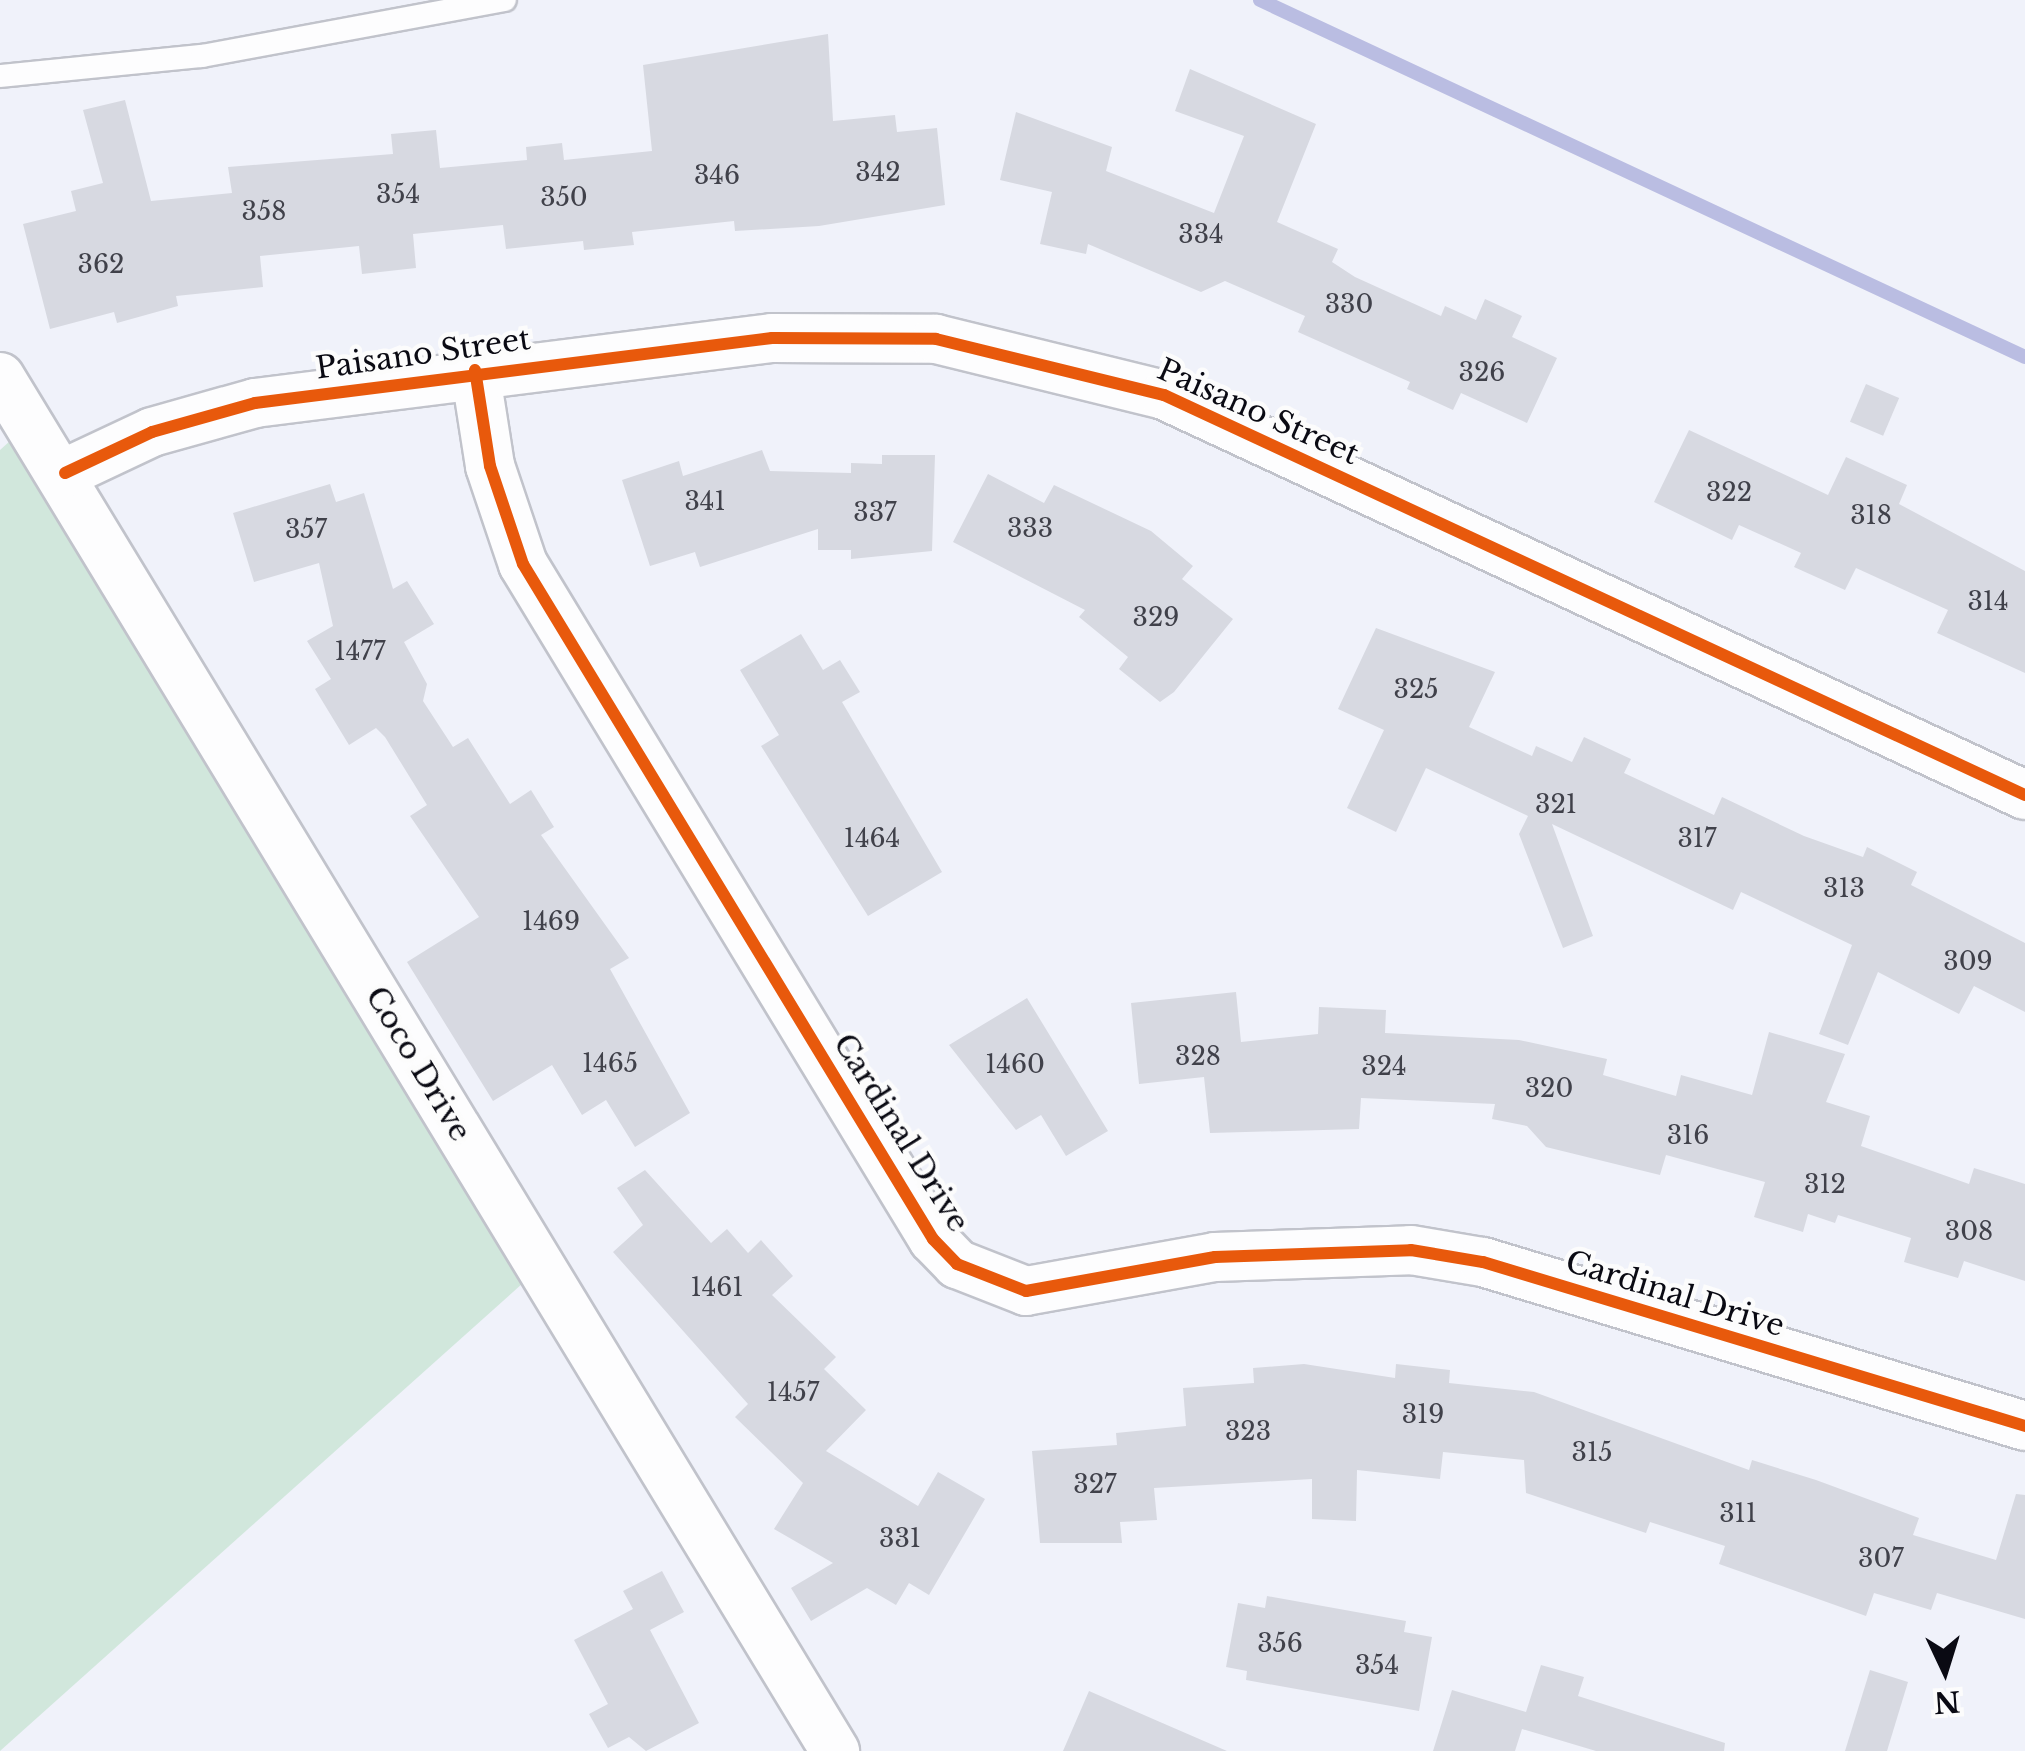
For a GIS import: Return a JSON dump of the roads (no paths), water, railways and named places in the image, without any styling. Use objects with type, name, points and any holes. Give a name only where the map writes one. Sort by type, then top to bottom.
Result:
[{"type":"street","name":"Paisano Street","points":[[65,473],[200,416],[475,370],[868,334],[1090,370],[1182,403],[2025,795]]},
{"type":"street","name":"Cardinal Drive","points":[[475,370],[490,466],[524,564],[933,1239],[957,1264],[1026,1291],[1215,1257],[1411,1250],[1483,1262],[2025,1426]]},
{"type":"street","name":"Coco Drive","points":[[0,377],[65,473],[835,1751]]},
{"type":"lane","points":[[0,76],[202,56],[505,0]]},
{"type":"waterway","points":[[1260,0],[2025,357]]}]
